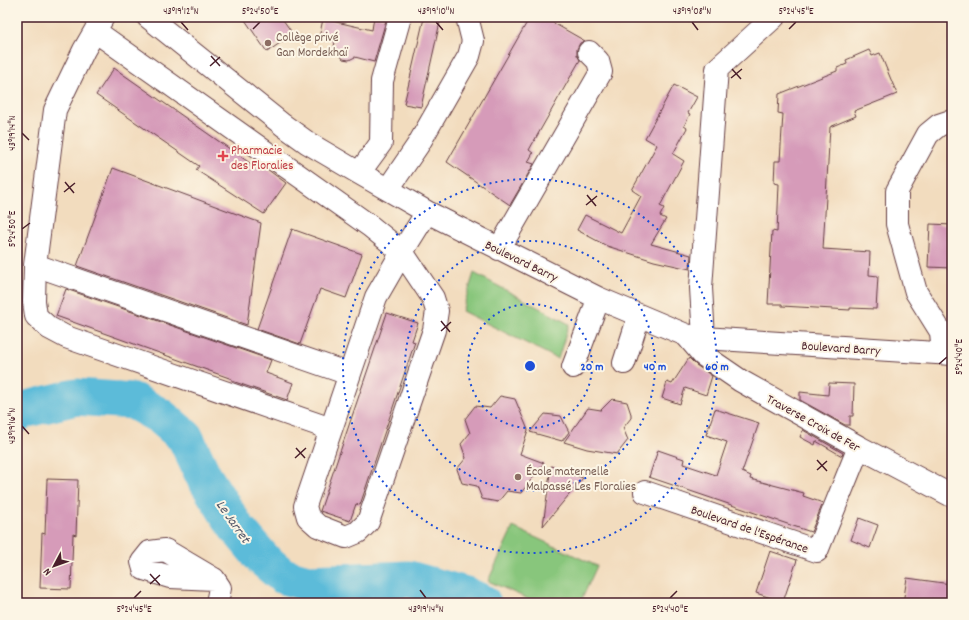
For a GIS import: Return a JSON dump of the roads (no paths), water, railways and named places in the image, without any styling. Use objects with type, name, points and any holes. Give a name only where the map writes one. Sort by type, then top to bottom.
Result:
[{"type":"street","name":"Boulevard Barry","points":[[148,17],[283,125],[308,143],[427,212],[598,298],[639,316],[695,337],[948,354]]},
{"type":"street","points":[[359,173],[381,143],[382,81],[400,17]]},
{"type":"street","points":[[388,189],[418,145],[469,56],[473,41],[467,17]]},
{"type":"street","points":[[695,337],[701,288],[717,69],[774,17]]},
{"type":"street","points":[[331,429],[66,337],[49,328],[36,316],[34,301],[35,265],[55,110],[84,50],[99,24],[370,226],[402,252],[433,298],[437,311],[434,330],[368,522],[358,532],[346,536],[318,526],[308,517],[305,506],[376,297],[402,252],[427,212]]},
{"type":"street","points":[[499,249],[600,72],[598,61],[589,52]]},
{"type":"street","points":[[948,354],[941,332],[916,292],[897,224],[897,191],[928,134],[939,125],[952,122]]},
{"type":"street","points":[[35,265],[349,374]]},
{"type":"street","points":[[573,367],[598,298]]},
{"type":"street","points":[[624,363],[639,316]]},
{"type":"street","name":"Traverse Croix de Fer","points":[[695,337],[703,355],[741,381],[859,447],[952,496]]},
{"type":"street","name":"Boulevard de l'Espérance","points":[[645,492],[817,551],[859,447]]},
{"type":"street","points":[[214,579],[220,588],[216,603]]},
{"type":"waterway","name":"Le Jarret","points":[[17,414],[23,410],[76,397],[133,401],[160,416],[185,437],[204,477],[236,527],[263,559],[283,576],[308,583],[409,579],[466,595],[483,603]]},
{"type":"place","name":"Collège privé Gan Mordekhaï","points":[[268,43]]},
{"type":"place","name":"Pharmacie des Floralies","points":[[223,156]]},
{"type":"place","name":"École maternelle Malpassé Les Floralies","points":[[518,477]]}]
